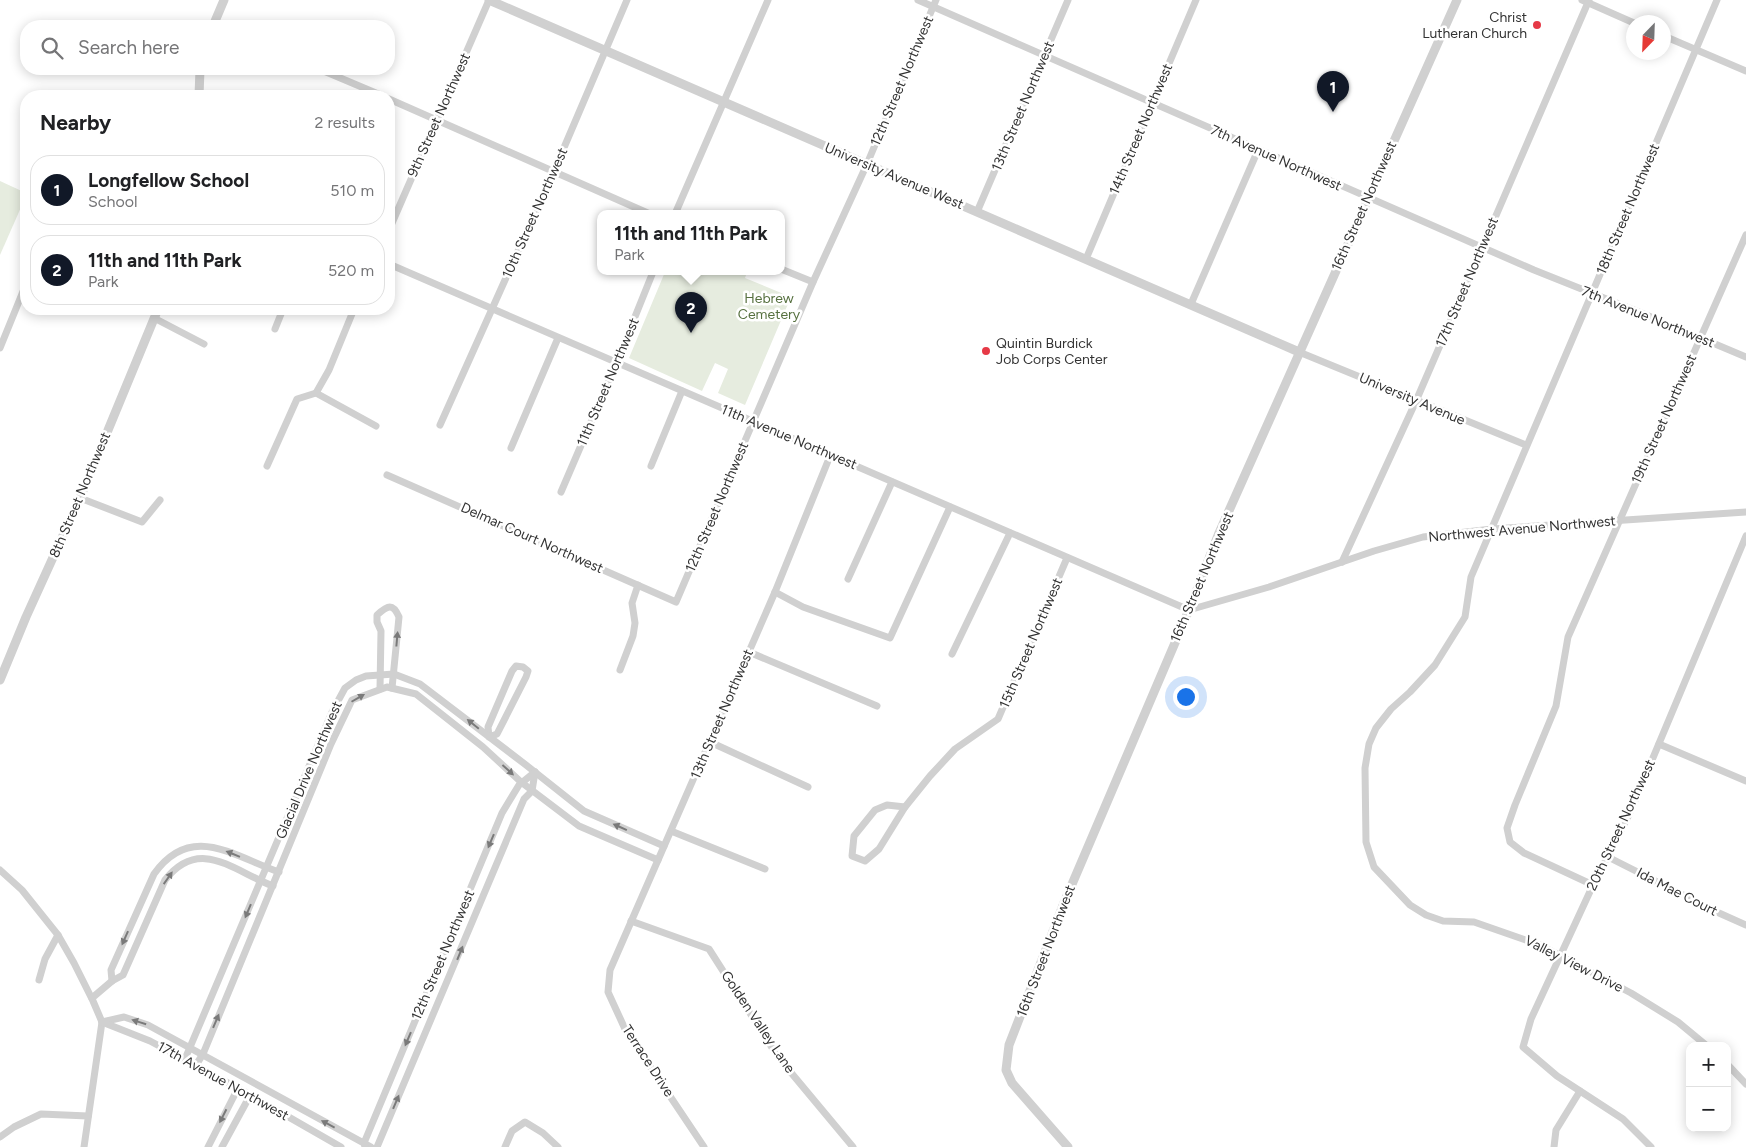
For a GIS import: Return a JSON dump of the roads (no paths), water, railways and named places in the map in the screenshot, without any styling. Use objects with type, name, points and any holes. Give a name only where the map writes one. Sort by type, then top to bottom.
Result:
[{"type":"street","points":[[217,20],[224,0]]},
{"type":"street","name":"University Avenue West","points":[[489,0],[1299,352]]},
{"type":"street","name":"9th Street Northwest","points":[[395,216],[489,0]]},
{"type":"street","name":"10th Street Northwest","points":[[440,425],[628,0]]},
{"type":"street","points":[[677,210],[768,0]]},
{"type":"street","name":"7th Avenue Northwest","points":[[918,0],[935,3],[1044,56],[1368,199],[1746,357]]},
{"type":"street","name":"13th Street Northwest","points":[[978,212],[1068,0]]},
{"type":"street","name":"14th Street Northwest","points":[[1086,259],[1196,0]]},
{"type":"street","name":"16th Street Northwest","points":[[1068,1147],[1012,1083],[1006,1070],[1009,1045],[1064,903],[1189,610],[1219,534],[1457,0]]},
{"type":"street","name":"18th Street Northwest","points":[[1492,529],[1526,445],[1593,293],[1717,0]]},
{"type":"street","points":[[1586,1],[1626,20]]},
{"type":"street","name":"17th Street Northwest","points":[[1342,562],[1416,400],[1586,1]]},
{"type":"street","name":"12th Street Northwest","points":[[676,602],[935,3]]},
{"type":"street","points":[[1671,39],[1746,71]]},
{"type":"street","points":[[199,90],[200,75]]},
{"type":"street","points":[[333,75],[369,90]]},
{"type":"street","points":[[395,102],[641,210]]},
{"type":"street","points":[[1192,304],[1258,150]]},
{"type":"street","name":"19th Street Northwest","points":[[1593,885],[1524,853],[1510,842],[1507,828],[1514,805],[1556,706],[1568,637],[1746,236]]},
{"type":"street","name":"11th Avenue Northwest","points":[[395,267],[616,364],[1189,610]]},
{"type":"street","points":[[785,271],[813,282]]},
{"type":"street","name":"11th Street Northwest","points":[[561,492],[652,275]]},
{"type":"street","points":[[0,348],[20,299]]},
{"type":"street","name":"8th Street Northwest","points":[[0,680],[26,617],[80,498],[155,315]]},
{"type":"street","points":[[275,329],[281,315]]},
{"type":"street","points":[[267,466],[297,399],[316,393],[329,370],[352,315]]},
{"type":"street","points":[[154,318],[204,344]]},
{"type":"street","points":[[511,448],[558,338]]},
{"type":"street","name":"University Avenue","points":[[1299,352],[1526,445]]},
{"type":"street","points":[[650,466],[682,391]]},
{"type":"street","points":[[316,393],[376,426]]},
{"type":"street","name":"13th Street Northwest","points":[[610,970],[775,592],[830,456]]},
{"type":"street","name":"Delmar Court Northwest","points":[[387,475],[676,602]]},
{"type":"street","points":[[848,580],[892,482]]},
{"type":"street","points":[[80,498],[142,522],[160,500]]},
{"type":"street","points":[[775,592],[803,606],[890,638],[950,507]]},
{"type":"street","name":"Northwest Avenue Northwest","points":[[1189,610],[1269,587],[1423,537],[1492,529],[1746,512]]},
{"type":"street","name":"Valley View Drive","points":[[1492,529],[1471,577],[1465,617],[1435,665],[1376,728],[1369,744],[1365,768],[1366,842],[1374,867],[1410,905],[1426,916],[1443,921],[1474,922],[1516,936],[1561,955],[1631,993],[1670,1017],[1702,1042]]},
{"type":"street","points":[[952,654],[1010,533]]},
{"type":"street","name":"20th Street Northwest","points":[[1580,1091],[1557,1076],[1523,1048],[1531,1019],[1593,885],[1629,815],[1746,536]]},
{"type":"street","name":"15th Street Northwest","points":[[905,807],[887,806],[876,810],[854,836],[852,856],[865,861],[879,849],[905,807],[930,776],[955,749],[998,719],[1067,558]]},
{"type":"street","points":[[620,670],[633,636],[635,623],[632,603],[638,584]]},
{"type":"street","points":[[380,689],[381,631],[377,622],[378,615],[385,607],[395,609],[399,617],[392,688]]},
{"type":"street","points":[[749,652],[877,706]]},
{"type":"street","points":[[483,747],[489,737],[488,727],[512,671],[516,666],[523,667],[528,671],[526,677],[497,734],[489,737]]},
{"type":"street","name":"Glacial Drive Northwest","points":[[185,1059],[332,712],[345,688],[356,680],[366,676],[394,674],[420,684],[584,811],[664,846]]},
{"type":"street","points":[[196,1065],[203,1054],[331,744],[352,700],[387,687],[416,694],[483,747],[532,791],[579,826],[658,860]]},
{"type":"street","points":[[710,742],[808,788]]},
{"type":"street","points":[[1659,744],[1746,781]]},
{"type":"street","points":[[377,1147],[524,799],[532,791],[535,772]]},
{"type":"street","name":"12th Street Northwest","points":[[367,1146],[502,813],[521,782],[535,772]]},
{"type":"street","points":[[671,831],[765,869]]},
{"type":"street","points":[[112,981],[111,970],[154,874],[164,860],[182,849],[202,845],[219,849],[279,872]]},
{"type":"street","points":[[92,998],[112,981],[123,975],[158,894],[174,870],[186,861],[199,858],[215,860],[273,886]]},
{"type":"street","name":"Ida Mae Court","points":[[1608,858],[1746,925]]},
{"type":"street","points":[[0,870],[22,890],[58,935],[74,962],[102,1022],[84,1147]]},
{"type":"street","name":"Golden Valley Lane","points":[[631,921],[709,949],[778,1057],[853,1147]]},
{"type":"street","points":[[38,980],[45,959],[58,935]]},
{"type":"street","name":"Terrace Drive","points":[[610,970],[608,992],[625,1029],[704,1147]]},
{"type":"street","points":[[102,1022],[124,1017],[148,1025],[367,1146]]},
{"type":"street","name":"17th Avenue Northwest","points":[[102,1022],[150,1041],[185,1059],[342,1147]]},
{"type":"street","points":[[1731,1068],[1746,1084]]},
{"type":"street","points":[[222,1147],[247,1101],[245,1092],[250,1082]]},
{"type":"street","points":[[1554,1147],[1556,1130],[1580,1091],[1623,1119],[1652,1147]]},
{"type":"street","points":[[208,1147],[235,1094],[245,1092]]},
{"type":"street","points":[[0,1137],[14,1127],[41,1114],[88,1116]]},
{"type":"street","points":[[505,1147],[512,1131],[525,1122],[543,1133],[558,1147]]},
{"type":"place","name":"Christ Lutheran Church","points":[[1537,25]]},
{"type":"place","name":"Longfellow School","points":[[1333,112]]},
{"type":"place","name":"11th and 11th Park","points":[[691,333]]},
{"type":"place","name":"Quintin Burdick Job Corps Center","points":[[986,351]]},
{"type":"park label","name":"Hebrew Cemetery","points":[[769,306]]}]
